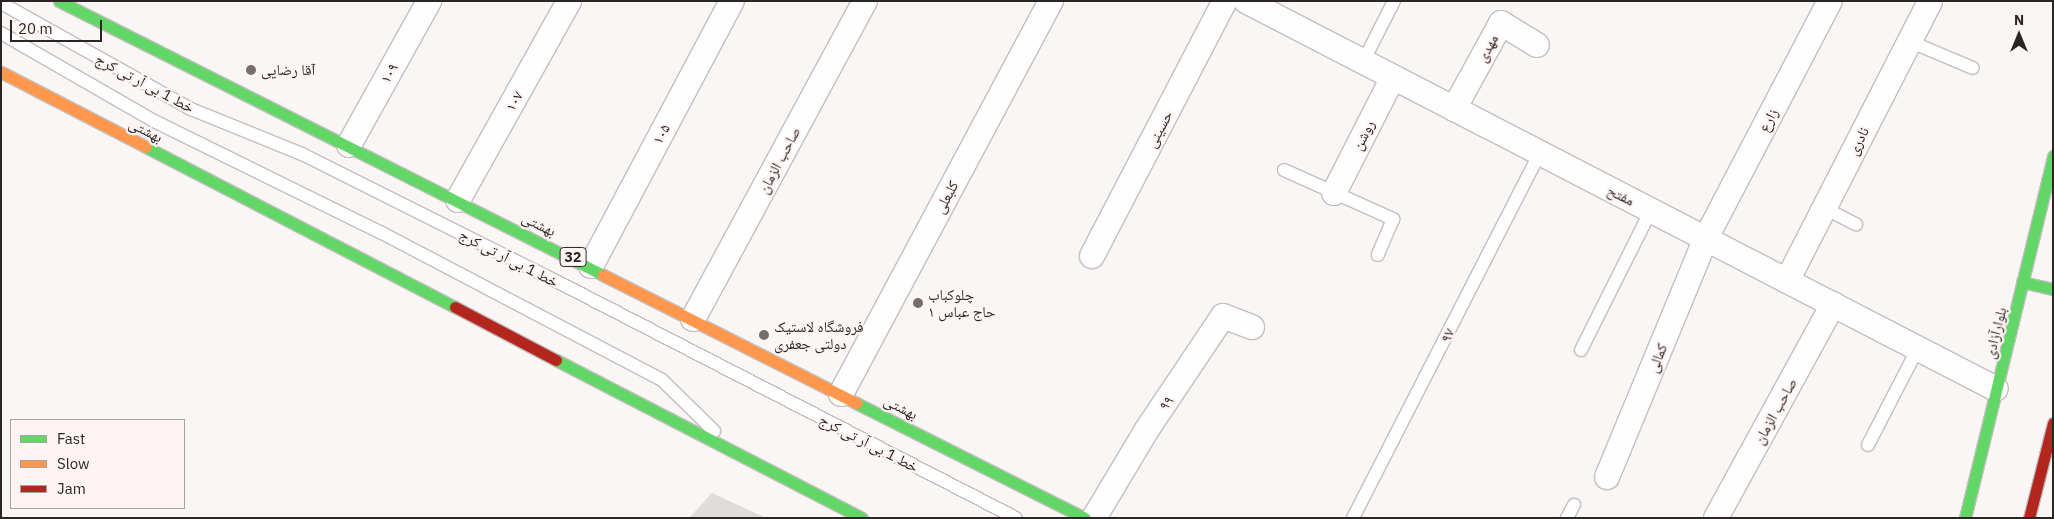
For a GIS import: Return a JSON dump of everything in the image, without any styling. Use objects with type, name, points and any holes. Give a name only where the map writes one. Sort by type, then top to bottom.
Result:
[{"type":"main road","name":"بهشتی","points":[[59,1],[590,266],[1085,518]]},
{"type":"main road","name":"بهشتی","points":[[1,72],[861,517]]},
{"type":"main road","name":"بلوارآزادی","points":[[1966,518],[2053,156]]},
{"type":"main road","points":[[2022,282],[2053,289]]},
{"type":"main road","points":[[2029,518],[2053,423]]},
{"type":"street","name":"۱۰۹","points":[[349,145],[429,1]]},
{"type":"street","name":"۱۰۷","points":[[458,200],[570,1]]},
{"type":"street","name":"۱۰۵","points":[[590,266],[732,1]]},
{"type":"street","name":"صاحب الزمان","points":[[693,319],[865,1]]},
{"type":"street","name":"کلبعلی","points":[[841,394],[1051,1]]},
{"type":"street","name":"حسینی","points":[[1092,256],[1225,1]]},
{"type":"street","name":"مفتح","points":[[1246,1],[1996,389]]},
{"type":"street","name":"زارع","points":[[1706,238],[1830,1]]},
{"type":"street","name":"نادری","points":[[1787,281],[1930,1]]},
{"type":"street","name":"مهدی","points":[[1454,109],[1501,24],[1537,44]]},
{"type":"street","name":"روشن","points":[[1334,193],[1393,78]]},
{"type":"street","name":"کمالی","points":[[1607,477],[1706,238]]},
{"type":"street","name":"صاحب الزمان","points":[[1716,518],[1833,304]]},
{"type":"street","name":"۹۹","points":[[1094,518],[1146,431],[1223,316],[1252,328]]},
{"type":"lane","points":[[1363,62],[1394,1]]},
{"type":"lane","name":"خط 1 بی آر تی کرج","points":[[1,2],[192,109],[302,154],[556,281],[1016,518]]},
{"type":"lane","name":"خط 1 بی آر تی کرج","points":[[1,32],[154,121],[382,233],[662,380],[736,452]]},
{"type":"lane","points":[[1909,42],[1973,68]]},
{"type":"lane","name":"۹۷","points":[[1353,518],[1540,153]]},
{"type":"lane","points":[[1284,170],[1393,219],[1378,255]]},
{"type":"lane","points":[[1824,208],[1856,224]]},
{"type":"lane","points":[[1582,350],[1651,210]]},
{"type":"lane","points":[[1868,445],[1918,348]]},
{"type":"lane","points":[[1567,518],[1574,506]]},
{"type":"building","points":[[712,493],[766,518],[689,518]]},
{"type":"traffic: fast","points":[[59,1],[603,275]]},
{"type":"traffic: fast","points":[[146,147],[455,307]]},
{"type":"traffic: fast","points":[[1965,518],[2053,156]]},
{"type":"traffic: fast","points":[[2022,282],[2053,289]]},
{"type":"traffic: fast","points":[[556,360],[862,518]]},
{"type":"traffic: fast","points":[[856,403],[1085,518]]},
{"type":"traffic: slow","points":[[1,72],[146,147]]},
{"type":"traffic: slow","points":[[603,275],[856,403]]},
{"type":"traffic: jam","points":[[455,307],[556,360]]},
{"type":"traffic: jam","points":[[2029,518],[2053,423]]},
{"type":"place","name":"آقا رضایی","points":[[251,70]]},
{"type":"place","name":"چلوکباب حاج عباس ۱","points":[[918,303]]},
{"type":"place","name":"فروشگاه لاستیک دولتی جعفری","points":[[764,335]]}]
